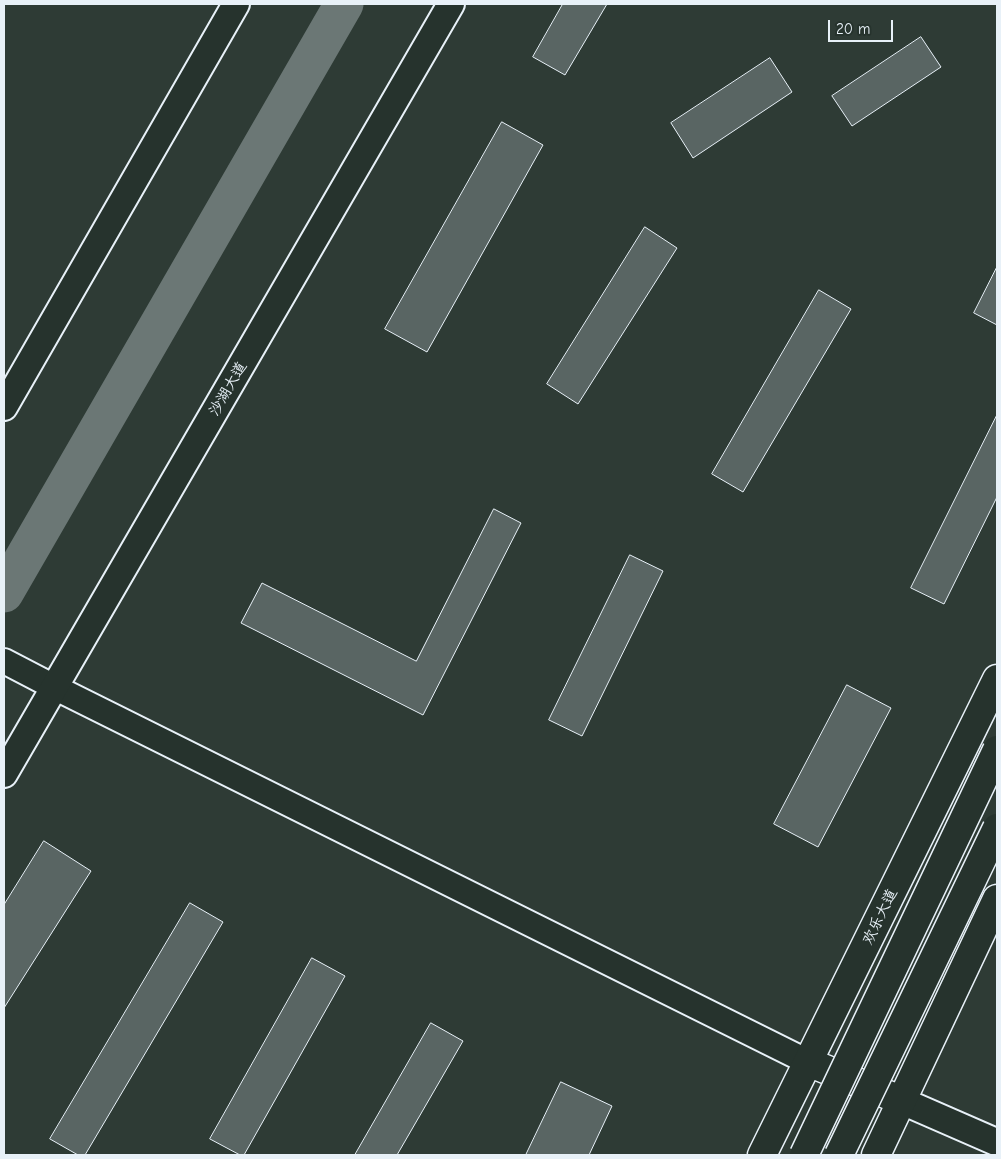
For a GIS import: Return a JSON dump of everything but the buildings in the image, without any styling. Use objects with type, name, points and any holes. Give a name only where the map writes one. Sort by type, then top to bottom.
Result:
[{"type":"main road","points":[[4,407],[236,4]]},
{"type":"main road","name":"沙湖大道","points":[[4,774],[451,4]]},
{"type":"main road","name":"欢乐大道","points":[[762,1155],[997,679]]},
{"type":"main road","points":[[804,1155],[997,750]]},
{"type":"main road","points":[[839,1155],[997,828]]},
{"type":"main road","points":[[876,1155],[997,899]]},
{"type":"main road","points":[[808,1062],[902,1101],[995,1145]]},
{"type":"street","points":[[13,666],[808,1062]]},
{"type":"waterway","points":[[4,593],[344,4]]}]
